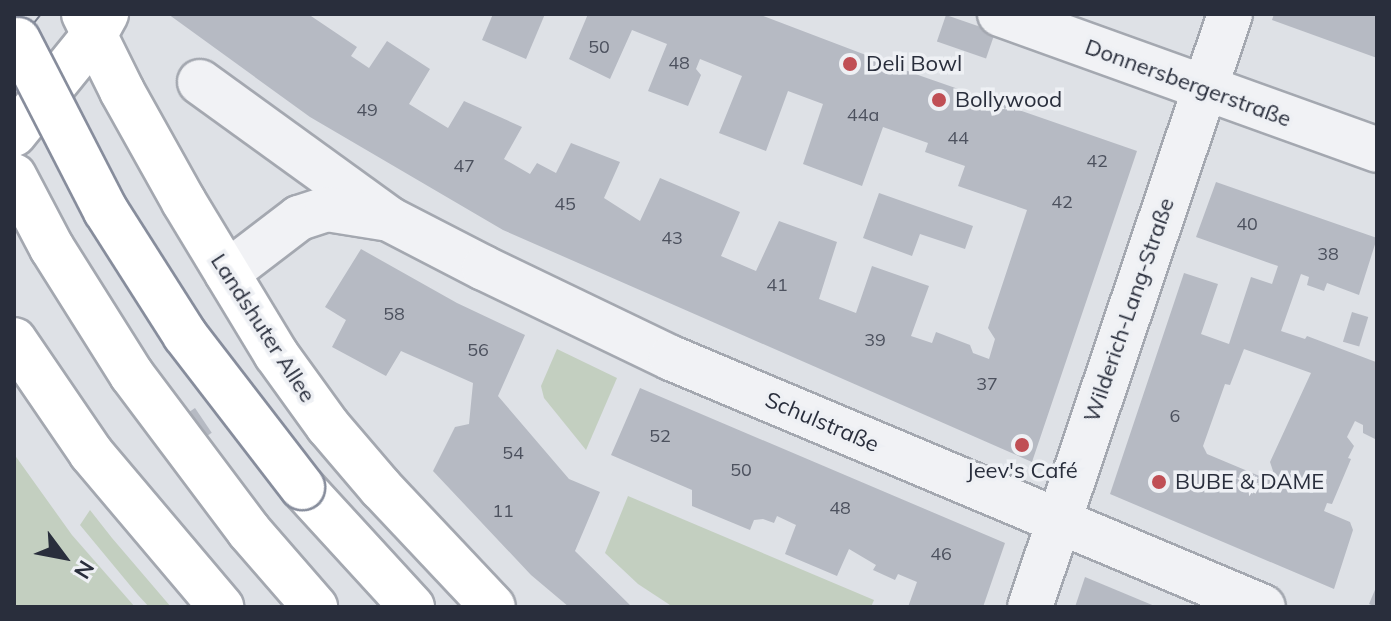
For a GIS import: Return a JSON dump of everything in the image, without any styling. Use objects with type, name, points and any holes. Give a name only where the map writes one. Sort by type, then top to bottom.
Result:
[{"type":"main road","points":[[14,134],[95,21]]},
{"type":"main road","name":"Landshuter Allee","points":[[95,21],[122,91],[276,354],[328,426],[493,607]]},
{"type":"main road","points":[[14,30],[106,211],[185,335],[302,487],[412,607]]},
{"type":"main road","points":[[14,176],[52,248],[132,375],[249,531],[315,607]]},
{"type":"main road","points":[[14,340],[91,453],[221,607]]},
{"type":"street","name":"Donnersbergerstraße","points":[[1000,14],[1377,150]]},
{"type":"street","name":"Wilderich-Lang-Straße","points":[[1030,607],[1202,89],[1230,14]]},
{"type":"street","name":"Schulstraße","points":[[200,82],[389,219],[671,358],[1263,607]]},
{"type":"street","name":"Schulstraße","points":[[227,273],[299,218],[327,209],[389,219]]},
{"type":"green space","points":[[557,349],[617,378],[586,450],[544,398],[541,386]]},
{"type":"green space","points":[[14,454],[72,535],[135,607],[14,607]]},
{"type":"green space","points":[[628,496],[874,600],[871,607],[673,607],[638,584],[605,553]]},
{"type":"green space","points":[[90,510],[171,607],[149,607],[138,595],[80,525]]},
{"type":"building","points":[[168,14],[308,14],[357,47],[351,56],[369,68],[387,41],[430,69],[409,104],[448,128],[464,101],[522,127],[504,159],[530,174],[537,163],[556,173],[571,143],[620,162],[604,198],[640,221],[660,178],[740,212],[721,256],[756,271],[779,221],[837,242],[819,299],[856,313],[872,266],[929,286],[911,336],[932,343],[936,332],[970,345],[973,353],[989,359],[995,339],[988,328],[1027,210],[958,186],[965,166],[925,152],[928,143],[883,127],[862,186],[803,164],[823,104],[788,91],[766,151],[719,133],[742,76],[700,59],[696,69],[701,75],[688,106],[648,91],[667,44],[632,30],[610,79],[569,59],[588,14],[758,14],[921,76],[1137,151],[1032,462],[503,230],[310,117]]},
{"type":"building","points":[[493,14],[545,14],[526,59],[482,40]]},
{"type":"building","points":[[1274,14],[1377,14],[1377,58],[1272,20]]},
{"type":"building","points":[[946,15],[995,32],[986,58],[937,41]]},
{"type":"building","points":[[1216,182],[1377,238],[1359,295],[1327,283],[1324,291],[1307,285],[1309,277],[1301,274],[1281,331],[1305,339],[1307,336],[1376,362],[1377,440],[1363,433],[1363,425],[1355,421],[1347,437],[1354,446],[1348,458],[1351,459],[1332,504],[1327,503],[1324,511],[1350,522],[1353,530],[1334,589],[1110,494],[1184,273],[1218,284],[1201,334],[1229,344],[1251,277],[1272,284],[1278,266],[1196,237]],"holes":[[[1244,349],[1311,373],[1270,462],[1273,471],[1269,480],[1207,454],[1203,446],[1225,384],[1230,385]]]},
{"type":"building","points":[[879,193],[973,226],[965,249],[920,234],[912,256],[863,238]]},
{"type":"building","points":[[361,249],[457,303],[525,335],[498,396],[569,479],[600,492],[575,551],[632,607],[569,607],[531,575],[433,471],[455,427],[469,424],[473,383],[401,351],[386,376],[332,347],[346,320],[325,307]]},
{"type":"building","points":[[1352,312],[1368,317],[1359,347],[1343,342]]},
{"type":"building","points":[[640,388],[1005,543],[983,607],[908,607],[917,582],[898,574],[895,580],[873,570],[876,565],[849,549],[837,576],[785,554],[796,525],[777,516],[774,523],[754,520],[750,530],[692,506],[692,490],[611,455]]},
{"type":"building","points":[[195,408],[212,433],[198,442],[181,418]]},
{"type":"building","points":[[1085,577],[1157,607],[1075,607]]},
{"type":"building","points":[[1377,585],[1377,607],[1376,607],[1369,604]]},
{"type":"tram line","points":[[14,23],[21,14]]},
{"type":"tram line","points":[[14,48],[41,14]]},
{"type":"place","name":"Deli Bowl","points":[[850,64]]},
{"type":"place","name":"Bollywood","points":[[939,100]]},
{"type":"place","name":"Jeev's Café","points":[[1022,445]]},
{"type":"place","name":"BUBE & DAME","points":[[1159,482]]}]
